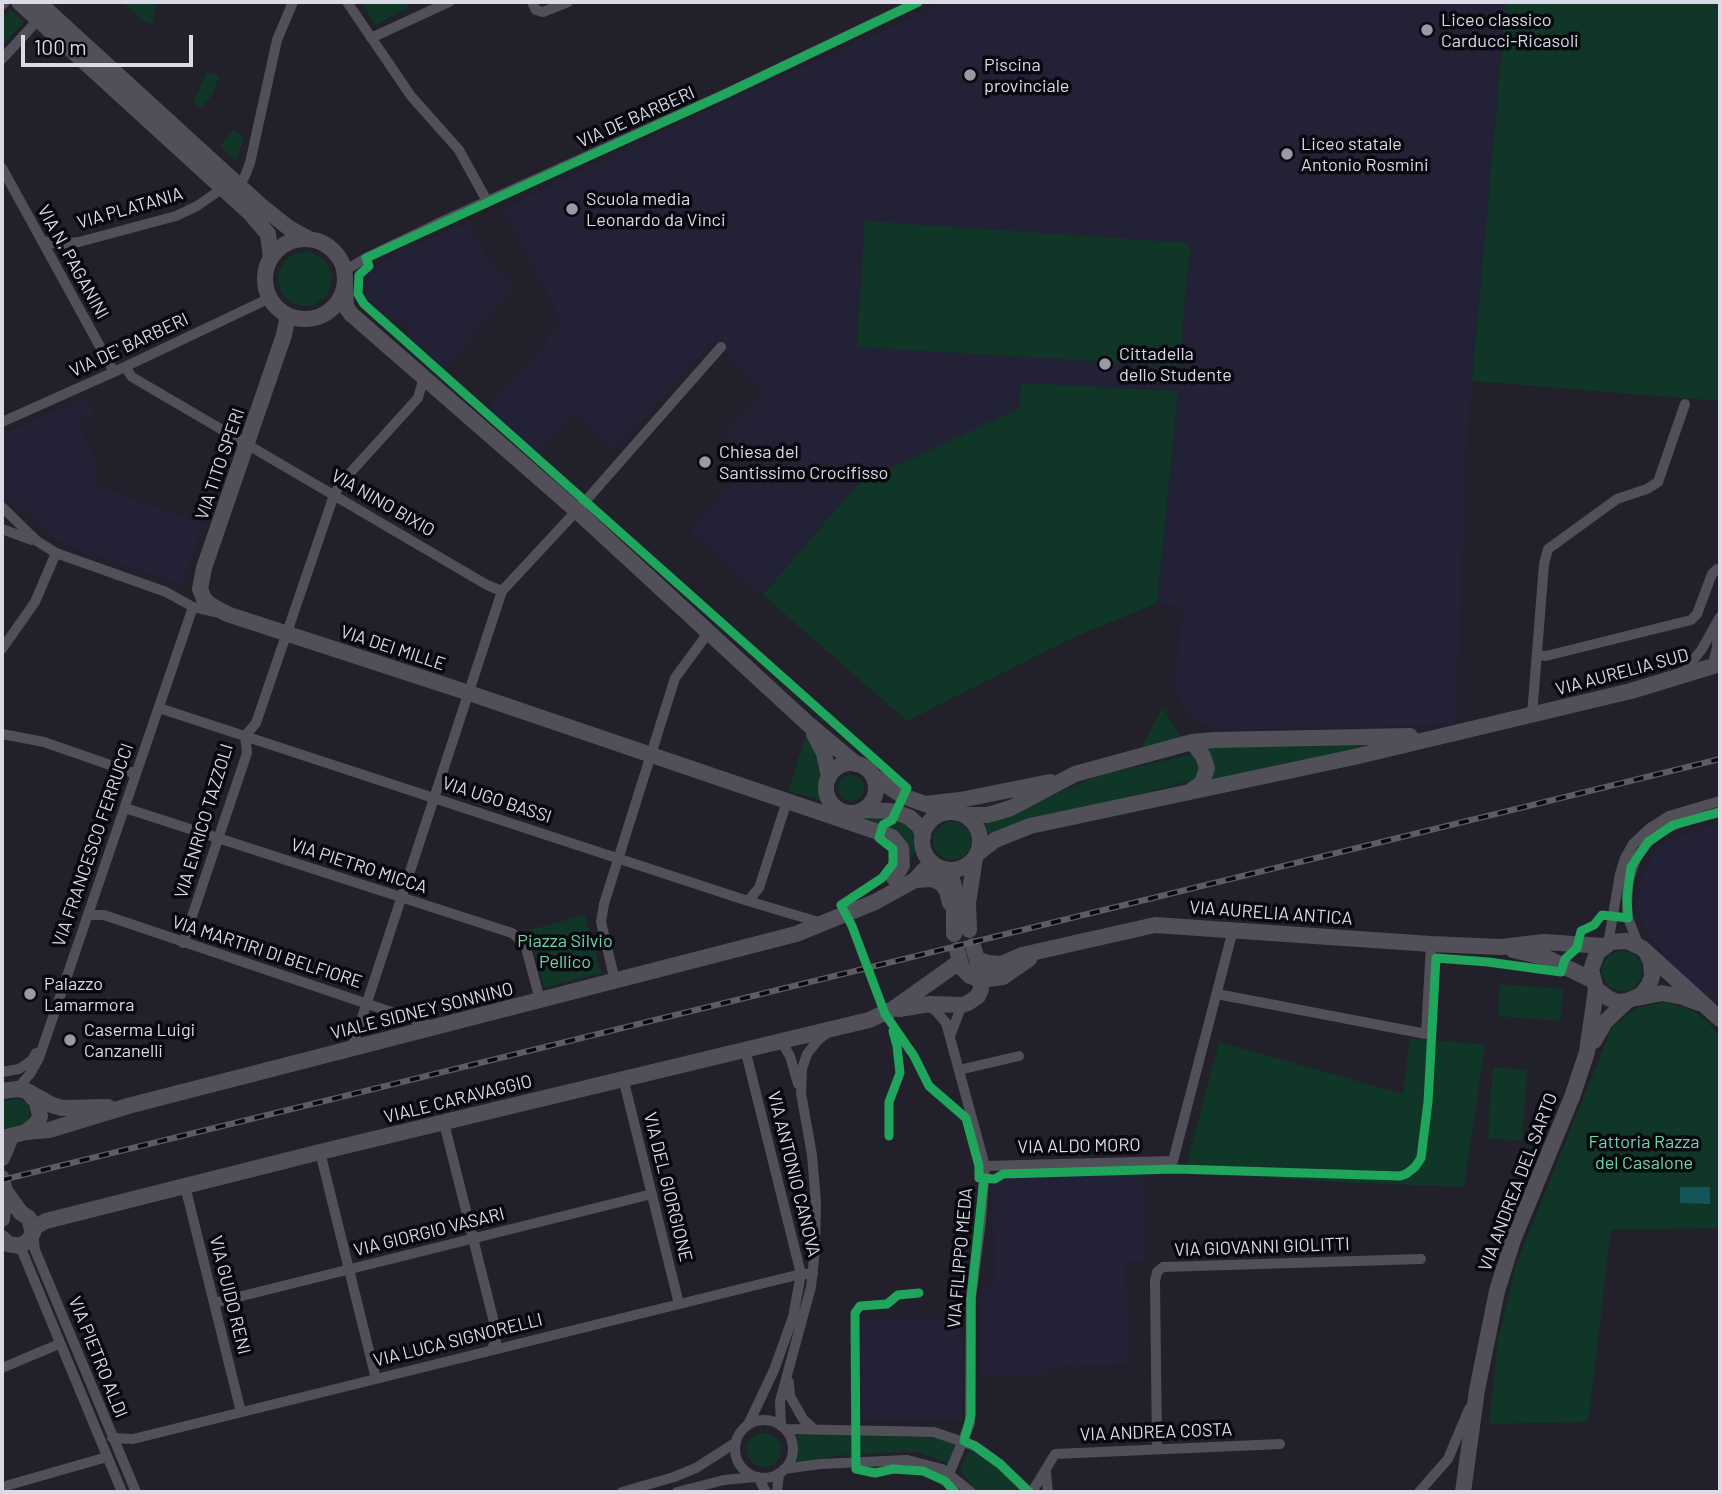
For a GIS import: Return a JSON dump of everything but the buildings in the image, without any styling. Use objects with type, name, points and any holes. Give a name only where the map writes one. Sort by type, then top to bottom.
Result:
[{"type":"main road","points":[[19,2],[231,187],[274,218],[309,239],[328,246],[341,261],[346,307],[351,314],[577,511],[810,726],[856,764]]},
{"type":"main road","points":[[38,2],[231,187],[265,230],[271,242],[271,258],[266,273],[270,298],[281,311],[298,318],[319,317],[336,305],[344,278]]},
{"type":"main road","points":[[271,258],[292,241],[309,239]]},
{"type":"main road","name":"VIA TITO SPERI","points":[[227,614],[204,599],[200,589],[204,568],[284,335],[288,315]]},
{"type":"main road","name":"VIA DEI MILLE","points":[[227,614],[788,802],[833,805]]},
{"type":"main road","name":"VIA AURELIA SUD","points":[[1453,734],[1678,679],[1717,658]]},
{"type":"main road","points":[[810,726],[824,753],[829,777],[827,795],[833,805],[851,813],[863,810],[903,814],[915,821],[926,855],[943,868],[954,886],[953,913]]},
{"type":"main road","points":[[829,777],[840,766],[856,764],[863,766],[903,796],[957,813],[987,815],[1011,808],[1059,781],[1115,762],[1192,742],[1453,734]]},
{"type":"main road","points":[[943,868],[961,868],[995,840],[1030,825],[1453,734]]},
{"type":"main road","points":[[1192,742],[1203,756],[1207,768],[1202,783],[1192,790]]},
{"type":"main road","points":[[863,810],[873,799],[873,776]]},
{"type":"main road","points":[[925,804],[1059,781]]},
{"type":"main road","points":[[788,802],[891,837],[901,848],[903,858],[894,878]]},
{"type":"main road","points":[[923,841],[932,820],[957,813],[974,823],[980,835],[960,944]]},
{"type":"main road","name":"VIALE SIDNEY SONNINO","points":[[846,914],[915,860],[923,841]]},
{"type":"main road","name":"VIALE SIDNEY SONNINO","points":[[13,1136],[60,1127],[128,1105],[736,951],[824,923],[875,902],[915,880],[926,869],[943,868]]},
{"type":"main road","points":[[915,880],[932,879],[941,883],[947,891],[966,973],[981,980],[978,996],[962,1005]]},
{"type":"main road","name":"VIA AURELIA ANTICA","points":[[1042,950],[1003,977],[981,980],[975,953],[988,964],[1001,964],[1022,955],[1042,950],[1155,925],[1501,947],[1544,942],[1606,945],[1624,941],[1643,950],[1715,1013]]},
{"type":"main road","name":"VIALE CARAVAGGIO","points":[[893,1009],[960,944]]},
{"type":"main road","points":[[1594,984],[1593,961],[1606,945]]},
{"type":"main road","name":"VIA AURELIA ANTICA","points":[[1501,947],[1547,958],[1572,968],[1594,984],[1608,999],[1632,1000],[1662,993],[1715,1013]]},
{"type":"main road","points":[[1632,1000],[1647,989],[1652,976],[1652,966],[1643,950]]},
{"type":"main road","name":"VIA ANDREA DEL SARTO","points":[[1587,1052],[1594,984]]},
{"type":"main road","name":"VIA ANDREA DEL SARTO","points":[[1463,1492],[1476,1390],[1497,1291],[1513,1240],[1587,1052],[1605,1022],[1632,1000]]},
{"type":"main road","name":"VIALE CARAVAGGIO","points":[[8,1243],[28,1241],[33,1231],[46,1221],[869,1020],[893,1009],[962,1005]]},
{"type":"main road","points":[[2,1158],[13,1136],[37,1123],[40,1116],[37,1102],[15,1091]]},
{"type":"main road","name":"VIALE SIDNEY SONNINO","points":[[15,1091],[62,1108],[128,1105]]},
{"type":"main road","points":[[3,1184],[22,1213],[29,1218],[33,1231]]},
{"type":"main road","points":[[2,1220],[3,1184]]},
{"type":"main road","points":[[2,1220],[10,1213],[22,1213]]},
{"type":"street","points":[[231,187],[250,163],[277,40],[293,2]]},
{"type":"street","points":[[347,2],[411,96],[458,150],[487,201]]},
{"type":"street","points":[[371,38],[449,2]]},
{"type":"street","points":[[532,2],[536,9],[543,12],[568,2]]},
{"type":"street","name":"VIA DE BARBERI","points":[[344,278],[366,258],[487,201],[726,98],[918,2]]},
{"type":"street","points":[[2,59],[38,20]]},
{"type":"street","name":"VIA N. PAGANINI","points":[[2,168],[114,372]]},
{"type":"street","name":"VIA PLATANIA","points":[[42,241],[58,244],[79,242],[176,216],[231,187]]},
{"type":"street","name":"VIA DE' BARBERI","points":[[2,422],[270,298]]},
{"type":"street","points":[[352,1048],[502,591],[577,511],[721,347]]},
{"type":"street","name":"VIA NINO BIXIO","points":[[125,367],[132,377],[487,585],[502,591]]},
{"type":"street","name":"VIA ENRICO TAZZOLI","points":[[183,943],[247,753],[245,736],[256,723],[334,495],[341,483],[418,398],[424,377]]},
{"type":"street","name":"VIA AURELIA SUD","points":[[1532,715],[1544,564],[1548,549],[1616,499],[1647,489],[1658,482],[1685,404]]},
{"type":"street","name":"VIA DEI MILLE","points":[[2,507],[37,541],[56,553],[166,592],[194,607],[227,614]]},
{"type":"street","points":[[2,529],[37,541]]},
{"type":"street","points":[[2,649],[35,602],[56,553]]},
{"type":"street","name":"VIA AURELIA SUD","points":[[1537,655],[1546,656],[1687,623],[1694,619],[1712,574],[1720,569]]},
{"type":"street","name":"VIA FRANCESCO FERRUCCI","points":[[15,1091],[34,1069],[194,607]]},
{"type":"street","points":[[1678,679],[1719,622]]},
{"type":"street","points":[[1702,649],[1702,660],[1717,658],[1719,622]]},
{"type":"street","points":[[615,981],[601,922],[604,904],[675,678],[708,633]]},
{"type":"street","name":"VIA UGO BASSI","points":[[159,708],[748,901],[824,923]]},
{"type":"street","points":[[2,734],[37,739],[136,774]]},
{"type":"street","points":[[1606,945],[1620,874],[1633,844],[1650,828],[1669,816],[1720,801]]},
{"type":"street","points":[[748,901],[759,888],[788,802]]},
{"type":"street","name":"VIA PIETRO MICCA","points":[[125,808],[512,933],[525,944],[540,1000]]},
{"type":"street","points":[[1643,950],[1628,918],[1627,907],[1628,882],[1636,858],[1648,842],[1664,829],[1682,821],[1720,812]]},
{"type":"street","name":"VIA MARTIRI DI BELFIORE","points":[[88,915],[104,915],[436,1027]]},
{"type":"street","points":[[1233,930],[1217,994],[1426,1034],[1431,944]]},
{"type":"street","name":"VIA ALDO MORO","points":[[985,1166],[1173,1161],[1217,994]]},
{"type":"street","points":[[926,1005],[942,1017],[950,1036]]},
{"type":"street","points":[[950,1036],[962,1005]]},
{"type":"street","name":"VIA ANTONIO CANOVA","points":[[801,1093],[802,1069],[807,1054],[834,1028]]},
{"type":"street","name":"VIA FILIPPO MEDA","points":[[949,1474],[964,1441],[971,1415],[971,1298],[985,1166],[950,1036]]},
{"type":"street","points":[[2,1072],[13,1072],[32,1060],[45,1039]]},
{"type":"street","name":"VIA ANTONIO CANOVA","points":[[780,1040],[790,1056],[801,1093],[812,1155],[816,1203],[813,1273],[802,1325],[780,1401],[783,1428]]},
{"type":"street","name":"VIA ANTONIO CANOVA","points":[[745,1049],[801,1274],[793,1317],[774,1370],[748,1425]]},
{"type":"street","points":[[959,1070],[1019,1056]]},
{"type":"street","name":"VIA DEL GIORGIONE","points":[[623,1078],[679,1304]]},
{"type":"street","points":[[444,1123],[496,1331],[496,1342],[491,1350]]},
{"type":"street","points":[[320,1152],[376,1379]]},
{"type":"street","name":"VIA GUIDO RENI","points":[[186,1186],[241,1412]]},
{"type":"street","name":"VIA GIORGIO VASARI","points":[[214,1303],[652,1194]]},
{"type":"street","name":"VIA PIETRO ALDI","points":[[33,1231],[35,1250],[136,1492]]},
{"type":"street","name":"VIA PIETRO ALDI","points":[[8,1243],[59,1343],[121,1492]]},
{"type":"street","name":"VIA GIOVANNI GIOLITTI","points":[[1157,1449],[1157,1272],[1163,1268],[1421,1259]]},
{"type":"street","name":"VIA LUCA SIGNORELLI","points":[[112,1438],[134,1439],[813,1273]]},
{"type":"street","points":[[2,1368],[59,1343]]},
{"type":"street","points":[[788,1371],[790,1396],[803,1419],[815,1430]]},
{"type":"street","points":[[1419,1492],[1448,1459],[1476,1390]]},
{"type":"street","points":[[766,1492],[756,1477],[741,1467],[737,1460],[735,1443],[748,1425],[765,1420],[783,1428],[933,1432],[975,1446],[1000,1464],[1030,1492]]},
{"type":"street","points":[[777,1492],[782,1471],[792,1454],[790,1437],[783,1428]]},
{"type":"street","points":[[622,1492],[696,1468],[735,1443]]},
{"type":"street","name":"VIA ANDREA COSTA","points":[[1030,1492],[1055,1454],[1280,1444]]},
{"type":"street","points":[[2,1487],[107,1457]]},
{"type":"street","points":[[677,1492],[724,1480],[765,1478],[782,1471],[820,1464],[884,1460],[928,1464],[949,1474],[971,1492]]},
{"type":"street","points":[[1045,1472],[1048,1492]]},
{"type":"shaded area","name":"Cittadella dello Studente","points":[[948,2],[1506,2],[1467,439],[1456,724],[1224,730],[1206,726],[1188,714],[1179,698],[1175,680],[1183,607],[1157,603],[1070,639],[907,721],[689,531],[753,458],[727,432],[764,393],[714,340],[615,450],[574,411],[537,453],[487,409],[562,323],[504,209],[721,104]]},
{"type":"shaded area","points":[[468,223],[486,257],[516,286],[444,369],[406,336],[411,330],[399,319],[388,317],[364,296],[365,273],[402,251]]},
{"type":"shaded area","points":[[87,397],[94,414],[78,422],[98,467],[92,484],[203,524],[182,585],[57,541],[2,493],[2,434]]},
{"type":"shaded area","points":[[1720,824],[1720,1010],[1676,969],[1650,937],[1641,920],[1638,901],[1643,872],[1660,847],[1678,836]]},
{"type":"shaded area","points":[[1143,1172],[1145,1261],[1126,1262],[1128,1364],[1046,1367],[1045,1375],[981,1376],[980,1287],[994,1285],[993,1187],[1003,1176]]},
{"type":"shaded area","points":[[1680,1187],[1710,1187],[1710,1204],[1680,1203]]},
{"type":"shaded area","points":[[861,1318],[962,1318],[962,1420],[862,1420]]},
{"type":"green space","points":[[122,2],[156,2],[152,24],[143,21]]},
{"type":"green space","points":[[361,2],[406,2],[408,7],[376,25]]},
{"type":"green space","points":[[1506,2],[1720,2],[1720,401],[1472,381]]},
{"type":"green space","points":[[10,9],[24,22],[2,46],[2,19]]},
{"type":"green space","points":[[207,72],[219,76],[213,94],[201,108],[193,103]]},
{"type":"green space","points":[[233,130],[244,137],[236,161],[220,146]]},
{"type":"green space","points":[[865,221],[1190,243],[1179,366],[857,347]]},
{"type":"green space","points":[[305,252],[324,260],[332,279],[324,298],[305,306],[286,298],[278,279],[286,260]]},
{"type":"green space","points":[[1021,383],[1178,391],[1157,603],[1070,639],[907,721],[763,595],[858,484],[1020,408]]},
{"type":"green space","points":[[1164,709],[1181,738],[1142,747],[1161,710]]},
{"type":"green space","points":[[806,735],[817,756],[823,801],[788,791]]},
{"type":"green space","points":[[1380,744],[1211,782],[1215,764],[1206,748]]},
{"type":"green space","points":[[1189,755],[1197,757],[1201,772],[1194,780],[1029,819],[989,835],[983,820],[1007,814],[1100,775]]},
{"type":"green space","points":[[851,775],[860,779],[864,788],[860,797],[851,801],[842,797],[838,788],[842,779]]},
{"type":"green space","points":[[864,816],[903,820],[917,834],[915,853],[909,860],[861,819]]},
{"type":"green space","points":[[952,822],[966,827],[971,841],[966,855],[952,860],[938,855],[933,841],[938,827]]},
{"type":"green space","name":"Piazza Silvio Pellico","points":[[585,915],[601,973],[544,988],[529,930]]},
{"type":"green space","points":[[1622,951],[1630,952],[1636,957],[1641,963],[1641,979],[1636,985],[1630,990],[1622,991],[1614,990],[1608,985],[1603,979],[1602,971],[1603,963],[1608,957],[1614,952]]},
{"type":"green space","points":[[1500,984],[1563,989],[1560,1021],[1498,1016]]},
{"type":"green space","name":"Fattoria Razza del Casalone","points":[[1665,1002],[1692,1010],[1707,1021],[1720,1036],[1720,1228],[1611,1230],[1588,1422],[1489,1424],[1498,1340],[1517,1262],[1612,1027],[1636,1008]]},
{"type":"green space","points":[[1410,1038],[1485,1045],[1464,1187],[1185,1172],[1219,1042],[1403,1094]]},
{"type":"green space","points":[[1493,1067],[1527,1070],[1522,1141],[1488,1138]]},
{"type":"green space","points":[[17,1099],[30,1106],[30,1118],[25,1124],[2,1129],[2,1101]]},
{"type":"green space","points":[[764,1433],[776,1438],[781,1450],[776,1462],[764,1467],[752,1462],[747,1450],[752,1438]]},
{"type":"green space","points":[[796,1437],[939,1438],[954,1447],[949,1464],[917,1452],[837,1456],[796,1463]]},
{"type":"green space","points":[[970,1450],[992,1463],[1021,1492],[978,1492],[960,1470]]},
{"type":"railway","points":[[2,1180],[1720,759]]},
{"type":"cycle path","points":[[918,2],[725,94],[366,258],[369,266],[359,275],[358,294],[364,304],[907,788],[892,820],[883,825],[879,838],[893,849],[893,864],[882,878],[841,905],[852,926],[885,1014],[914,1056],[929,1086],[966,1118],[979,1166],[979,1178],[995,1179],[1003,1174],[1176,1169],[1400,1176],[1406,1174],[1421,1158],[1428,1102],[1436,958],[1561,972],[1565,959],[1577,948],[1581,931],[1594,925],[1602,915],[1628,918],[1627,896],[1631,867],[1648,842],[1673,825],[1720,812]]},
{"type":"cycle path","points":[[889,1136],[889,1102],[900,1073],[893,1031]]},
{"type":"cycle path","points":[[984,1178],[971,1298],[971,1415],[964,1441],[1000,1464],[1029,1492]]},
{"type":"cycle path","points":[[919,1293],[898,1295],[887,1304],[860,1306],[855,1313],[856,1469],[875,1473],[893,1469],[923,1471],[945,1481],[955,1492]]},
{"type":"place","name":"Liceo classico Carducci-Ricasoli","points":[[1427,30]]},
{"type":"place","name":"Piscina provinciale","points":[[970,75]]},
{"type":"place","name":"Liceo statale Antonio Rosmini","points":[[1287,154]]},
{"type":"place","name":"Scuola media Leonardo da Vinci","points":[[572,209]]},
{"type":"place","name":"Cittadella dello Studente","points":[[1105,364]]},
{"type":"place","name":"Chiesa del Santissimo Crocifisso","points":[[705,462]]},
{"type":"place","name":"Palazzo Lamarmora","points":[[30,994]]},
{"type":"place","name":"Caserma Luigi Canzanelli","points":[[70,1040]]}]
